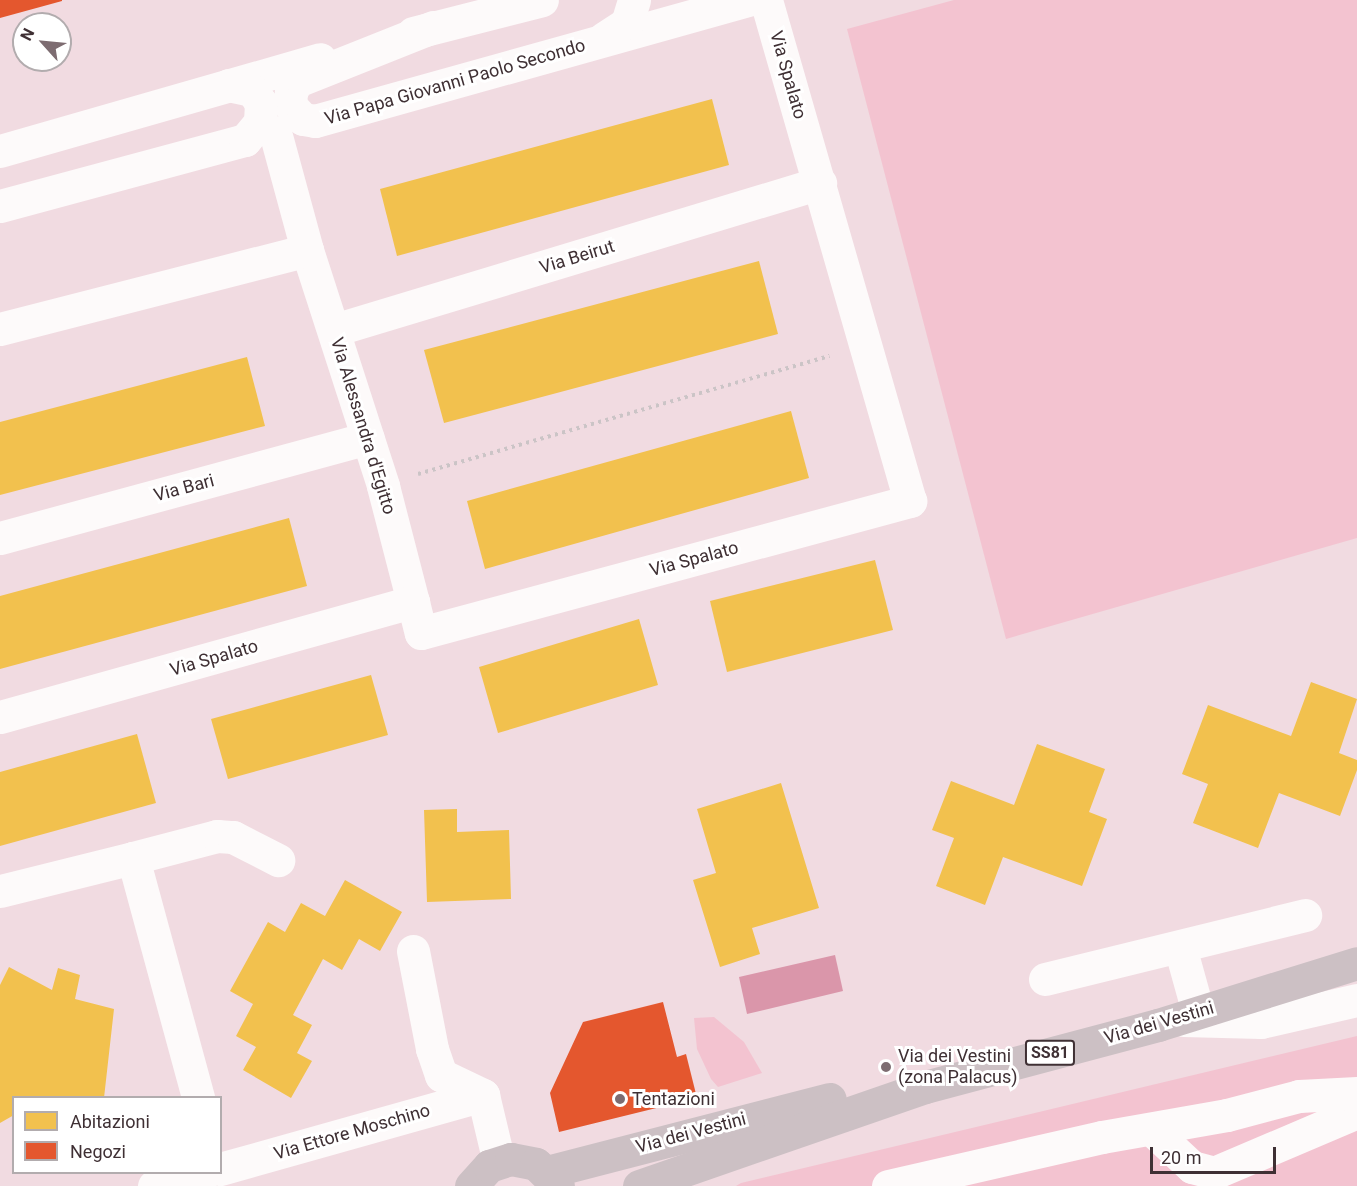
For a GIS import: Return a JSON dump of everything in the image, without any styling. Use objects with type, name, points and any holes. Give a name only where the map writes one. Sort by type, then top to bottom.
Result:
[{"type":"main road","name":"Via dei Vestini","points":[[639,1186],[925,1087],[1187,1016],[1357,963]]},
{"type":"main road","name":"Via dei Vestini","points":[[499,1162],[524,1160],[553,1179],[819,1100],[925,1087]]},
{"type":"main road","points":[[471,1186],[480,1173],[499,1162]]},
{"type":"street","name":"Via Papa Giovanni Paolo Secondo","points":[[0,151],[433,27],[542,0]]},
{"type":"street","name":"Via Papa Giovanni Paolo Secondo","points":[[594,43],[627,23],[634,0]]},
{"type":"street","name":"Via Papa Giovanni Paolo Secondo","points":[[0,206],[749,0]]},
{"type":"street","name":"Via Spalato","points":[[0,717],[413,602],[421,633],[910,501],[766,0]]},
{"type":"street","name":"Via Papa Giovanni Paolo Secondo","points":[[315,121],[303,119],[290,105],[291,92],[297,81],[433,27]]},
{"type":"street","points":[[228,85],[252,90],[261,103],[260,136]]},
{"type":"street","name":"Via Alessandra d'Egitto","points":[[260,136],[307,250],[334,330],[383,486],[413,602]]},
{"type":"street","name":"Via Beirut","points":[[334,330],[820,183]]},
{"type":"street","points":[[0,329],[307,250]]},
{"type":"street","name":"Via Bari","points":[[0,538],[368,438]]},
{"type":"street","points":[[0,891],[217,836],[233,837],[278,860]]},
{"type":"street","points":[[132,858],[197,1096]]},
{"type":"street","points":[[1045,979],[1305,915]]},
{"type":"street","points":[[1180,947],[1187,1016],[1261,1022],[1357,1000]]},
{"type":"street","points":[[413,951],[432,1049],[441,1075],[483,1095],[499,1162]]},
{"type":"street","points":[[888,1186],[963,1167],[1227,1115],[1299,1096],[1357,1093]]},
{"type":"street","name":"Via Ettore Moschino","points":[[222,1168],[483,1095]]},
{"type":"street","points":[[1151,1129],[1192,1167],[1214,1173],[1357,1112]]},
{"type":"street","points":[[154,1186],[202,1174]]},
{"type":"path","points":[[383,486],[865,345]]},
{"type":"shaded area","points":[[954,0],[1357,0],[1357,538],[1006,639],[847,29]]},
{"type":"shaded area","points":[[835,955],[843,991],[747,1014],[739,977]]},
{"type":"shaded area","points":[[714,1017],[744,1042],[762,1073],[718,1087],[711,1079],[697,1049],[694,1018]]},
{"type":"shaded area","points":[[1357,1036],[1357,1186],[736,1186],[741,1183]]},
{"type":"building: Abitazioni","points":[[712,99],[729,165],[397,256],[380,189]]},
{"type":"building: Abitazioni","points":[[759,261],[778,334],[444,423],[424,350]]},
{"type":"building: Abitazioni","points":[[247,357],[265,426],[0,495],[0,422]]},
{"type":"building: Abitazioni","points":[[791,411],[809,478],[485,569],[467,501]]},
{"type":"building: Abitazioni","points":[[289,518],[307,586],[0,669],[0,596]]},
{"type":"building: Abitazioni","points":[[875,560],[893,630],[727,672],[710,601]]},
{"type":"building: Abitazioni","points":[[639,619],[658,685],[498,733],[479,667]]},
{"type":"building: Abitazioni","points":[[371,675],[388,735],[228,779],[211,719]]},
{"type":"building: Abitazioni","points":[[1311,682],[1357,699],[1339,753],[1357,760],[1357,770],[1340,816],[1279,793],[1258,848],[1193,823],[1208,784],[1182,774],[1208,705],[1291,736]]},
{"type":"building: Abitazioni","points":[[137,734],[156,803],[0,846],[0,772]]},
{"type":"building: Abitazioni","points":[[1037,744],[1105,769],[1089,812],[1107,819],[1082,886],[1003,857],[985,905],[936,886],[954,838],[932,830],[951,781],[1014,805]]},
{"type":"building: Abitazioni","points":[[781,783],[819,908],[752,928],[760,954],[720,967],[693,880],[716,873],[697,809]]},
{"type":"building: Abitazioni","points":[[457,809],[457,832],[509,830],[511,899],[427,902],[424,810]]},
{"type":"building: Abitazioni","points":[[345,880],[402,912],[380,951],[359,939],[342,970],[323,959],[293,1015],[312,1025],[297,1053],[312,1061],[291,1098],[243,1070],[256,1047],[236,1036],[253,1004],[230,991],[268,922],[285,932],[301,903],[325,916]]},
{"type":"building: Abitazioni","points":[[9,967],[52,990],[58,968],[80,975],[75,999],[114,1009],[104,1096],[12,1096],[12,1116],[0,1123],[0,985]]},
{"type":"building: Negozi","points":[[0,0],[62,0],[22,12],[12,12],[12,15],[0,18]]},
{"type":"building: Negozi","points":[[663,1002],[677,1057],[686,1054],[697,1098],[559,1132],[550,1093],[583,1022]]},
{"type":"place","name":"Via dei Vestini (zona Palacus)","points":[[886,1067]]},
{"type":"place","name":"Tentazioni","points":[[620,1099]]}]
